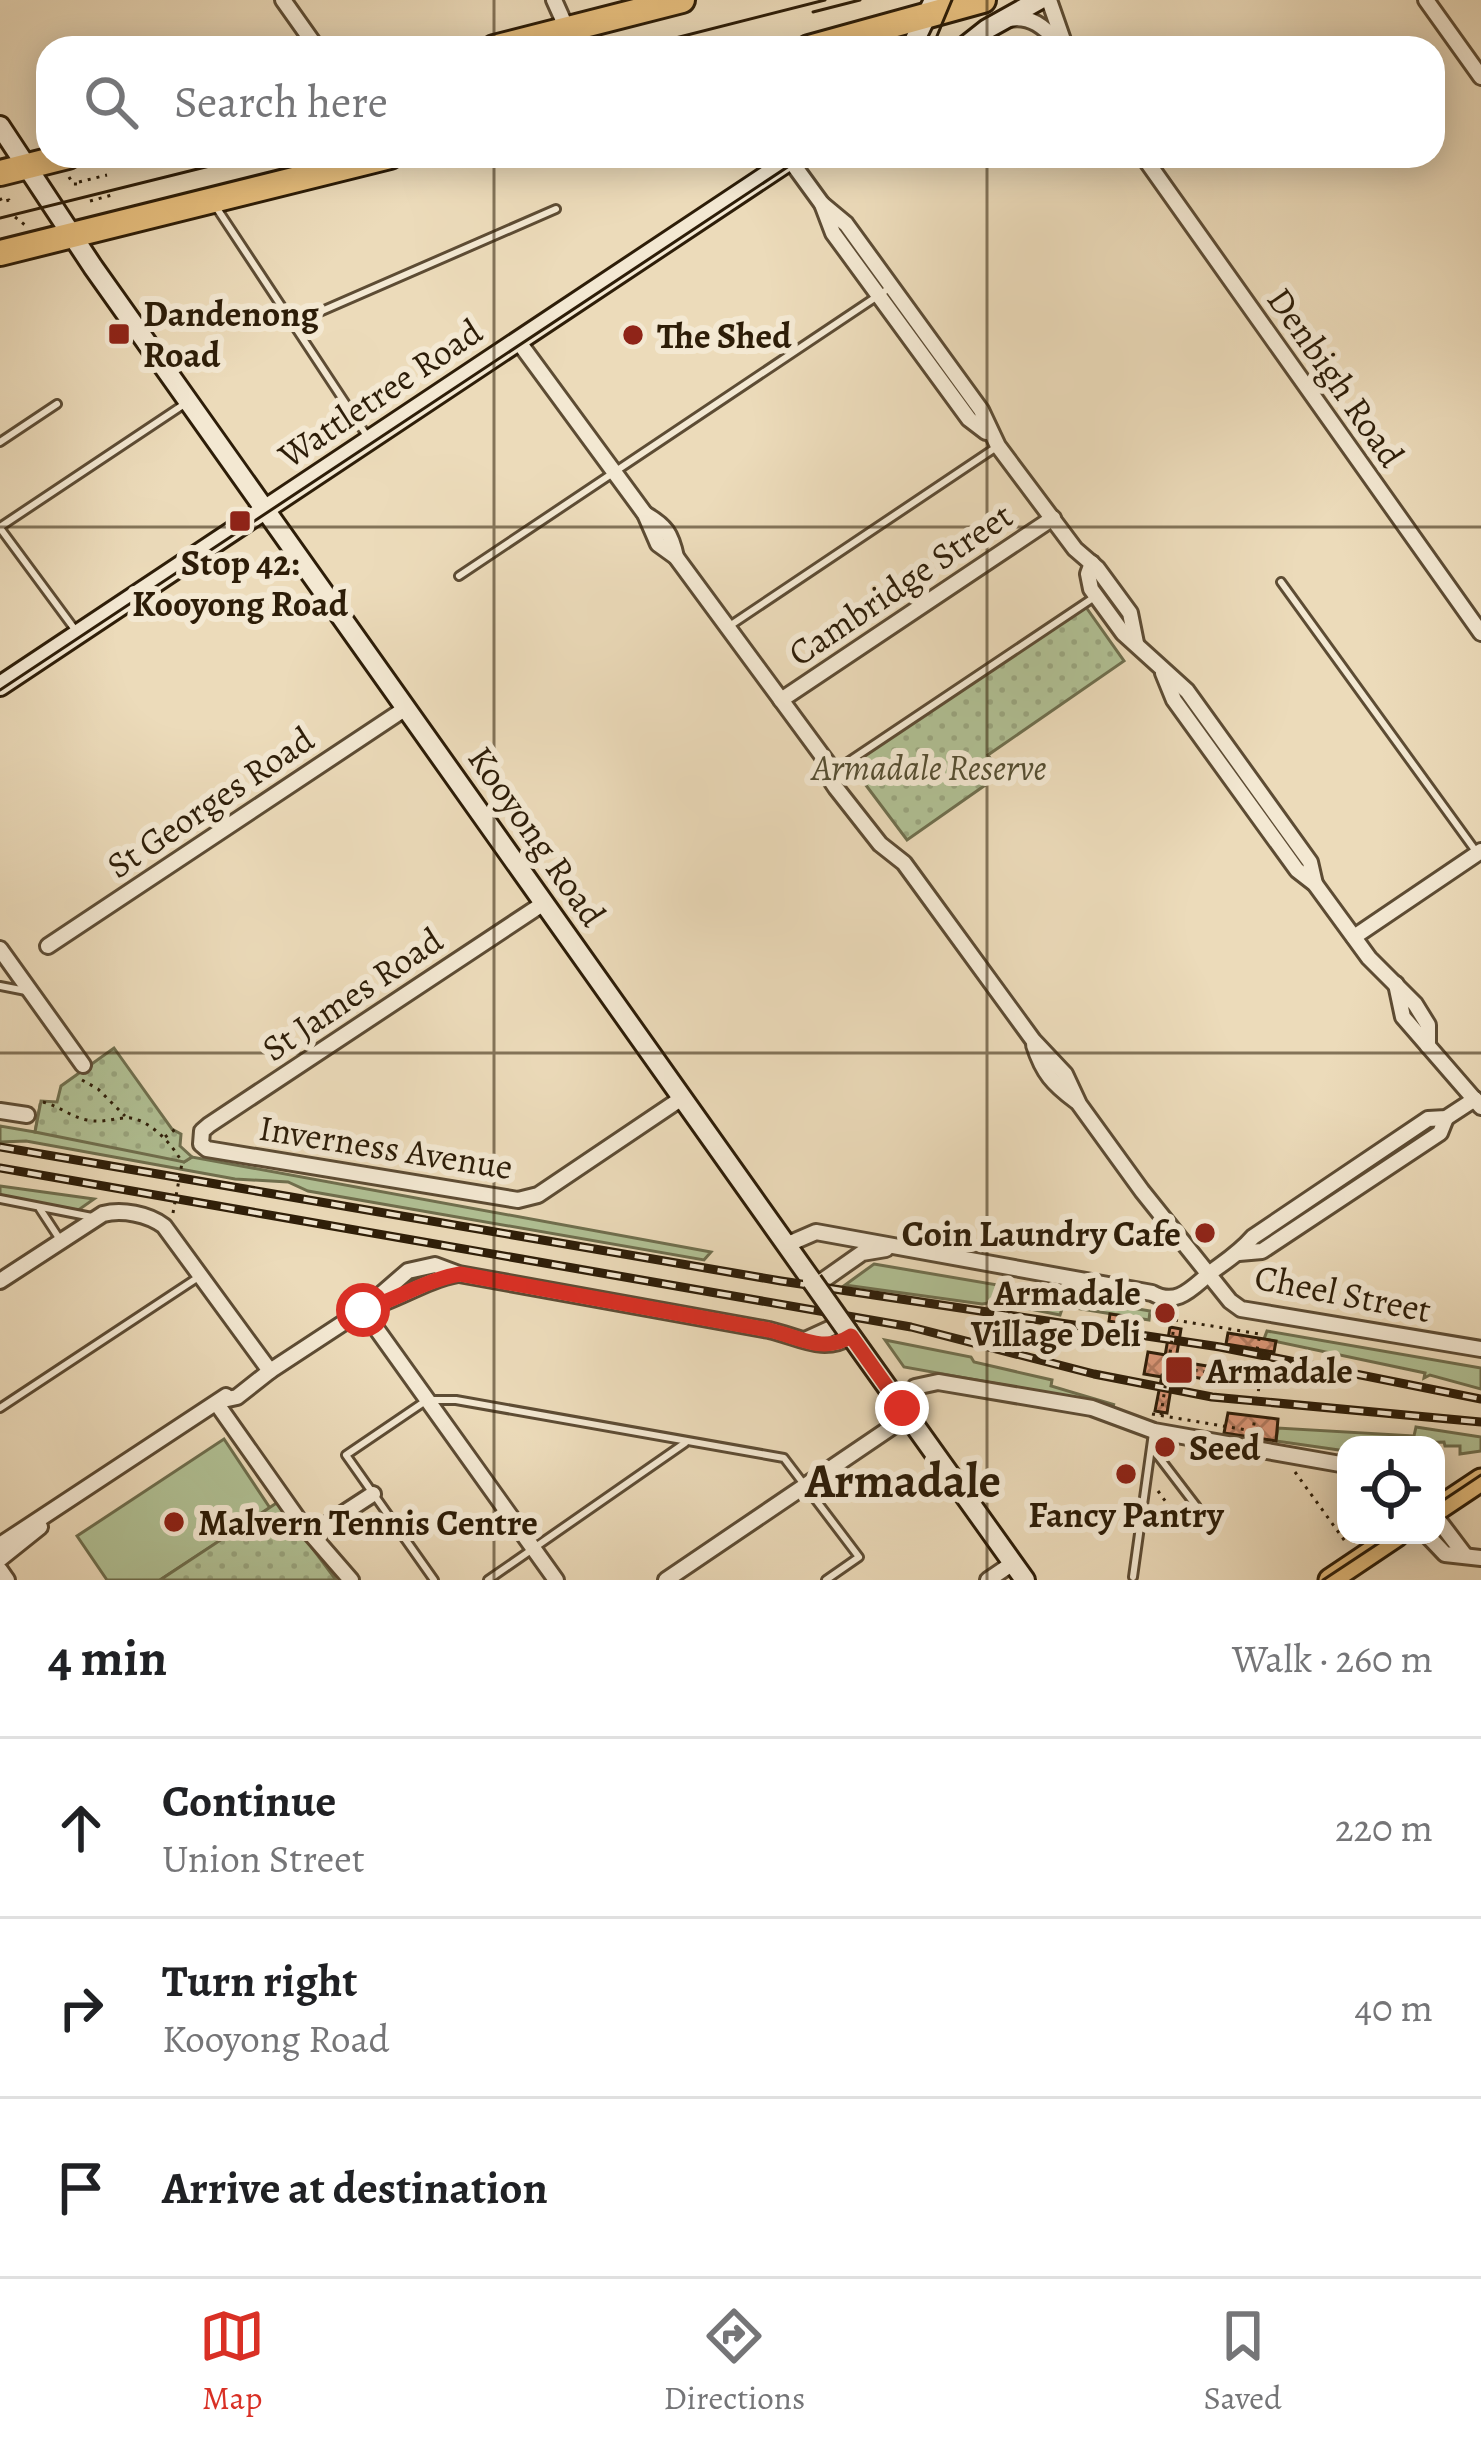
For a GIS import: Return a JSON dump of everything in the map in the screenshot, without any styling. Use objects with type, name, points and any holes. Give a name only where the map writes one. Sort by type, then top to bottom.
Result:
[{"type":"highway","points":[[540,36],[682,0]]},
{"type":"highway","points":[[845,36],[930,8],[983,0]]},
{"type":"highway","points":[[0,173],[36,166]]},
{"type":"highway","points":[[0,254],[343,168]]},
{"type":"main road","points":[[1445,1506],[1481,1480]]},
{"type":"main road","points":[[1330,1580],[1384,1544]]},
{"type":"street","points":[[283,0],[308,36]]},
{"type":"street","points":[[554,0],[567,29]]},
{"type":"street","points":[[980,36],[1039,0]]},
{"type":"street","points":[[1049,0],[1061,36]]},
{"type":"street","points":[[1426,0],[1481,77]]},
{"type":"street","points":[[917,36],[930,8]]},
{"type":"street","points":[[999,23],[1028,19],[1050,36]]},
{"type":"street","name":"Kooyong Road","points":[[0,127],[189,401],[816,1283],[843,1332],[1025,1580]]},
{"type":"street","name":"Wattletree Road","points":[[0,686],[778,168]]},
{"type":"street","points":[[799,168],[822,204],[846,224],[885,291],[981,410],[993,440],[1075,549],[1110,585],[1134,621],[1136,643]]},
{"type":"street","name":"Denbigh Road","points":[[1152,168],[1481,633]]},
{"type":"street","points":[[518,340],[645,514],[658,544],[676,557],[829,765],[830,775],[880,844],[904,863],[1033,1040],[1042,1071],[1079,1104],[1208,1274],[1240,1253],[1253,1237],[1428,1119],[1447,1118],[1478,1103],[1400,1012],[1396,984],[1316,884],[1297,870],[1174,700],[1163,673],[1095,596],[1089,581],[1092,563]]},
{"type":"street","name":"Cambridge Street","points":[[781,700],[1053,518]]},
{"type":"street","name":"St Georges Road","points":[[48,946],[406,708]]},
{"type":"street","points":[[1354,937],[1479,852]]},
{"type":"street","name":"St James Road","points":[[200,1140],[209,1125],[544,903]]},
{"type":"street","points":[[0,949],[80,1071]]},
{"type":"street","name":"Inverness Avenue","points":[[200,1140],[207,1149],[518,1200],[551,1187],[682,1098]]},
{"type":"street","points":[[0,1111],[27,1115]]},
{"type":"street","points":[[1240,1253],[1262,1251],[1440,1133],[1447,1118]]},
{"type":"street","points":[[1365,1161],[1375,1176]]},
{"type":"street","points":[[1304,1203],[1313,1217]]},
{"type":"street","points":[[0,1281],[95,1218],[115,1211],[158,1221],[265,1374]]},
{"type":"street","name":"Cheel Street","points":[[786,1245],[816,1232],[1152,1293],[1176,1289],[1208,1274],[1241,1309],[1481,1349]]},
{"type":"street","points":[[816,1283],[862,1252],[891,1249]]},
{"type":"street","points":[[0,1545],[242,1383],[265,1374],[363,1310],[397,1300],[441,1277],[460,1274],[807,1339],[826,1348],[843,1332]]},
{"type":"street","points":[[363,1310],[556,1580]]},
{"type":"street","points":[[666,1580],[905,1412],[915,1387],[938,1382],[1157,1420],[1337,1463]]},
{"type":"street","points":[[220,1402],[298,1519],[351,1580]]},
{"type":"street","points":[[316,1538],[330,1522],[373,1494]]},
{"type":"street","points":[[0,1559],[57,1511]]},
{"type":"street","points":[[1445,1526],[1464,1555]]},
{"type":"street","points":[[1436,1544],[1445,1554],[1481,1558]]},
{"type":"street","points":[[988,1580],[1013,1563]]},
{"type":"street","points":[[0,1570],[7,1580]]},
{"type":"lane","points":[[212,201],[369,439]]},
{"type":"lane","points":[[292,324],[556,208]]},
{"type":"lane","points":[[459,576],[885,291]]},
{"type":"lane","points":[[77,634],[0,528],[189,401]]},
{"type":"lane","points":[[0,442],[57,404]]},
{"type":"lane","points":[[728,627],[993,440]]},
{"type":"lane","points":[[1281,582],[1479,852]]},
{"type":"lane","points":[[830,775],[1110,585]]},
{"type":"lane","points":[[0,986],[30,991]]},
{"type":"lane","points":[[0,1199],[95,1218]]},
{"type":"lane","points":[[38,1206],[61,1241]]},
{"type":"lane","points":[[0,1408],[200,1276]]},
{"type":"lane","points":[[434,1580],[346,1455],[427,1400],[456,1400],[784,1459],[859,1557],[826,1580]]},
{"type":"lane","points":[[1136,1576],[1157,1420]]},
{"type":"lane","points":[[488,1580],[685,1443]]},
{"type":"lane","points":[[1152,1448],[1197,1507]]},
{"type":"path","points":[[69,168],[73,184],[107,175]]},
{"type":"path","points":[[94,208],[89,200],[112,195]]},
{"type":"path","points":[[0,198],[10,203]]},
{"type":"path","points":[[15,217],[31,230]]},
{"type":"path","points":[[80,1071],[127,1117],[164,1138],[183,1158],[173,1213]]},
{"type":"path","points":[[43,1102],[94,1122],[127,1117]]},
{"type":"path","points":[[164,1138],[177,1127]]},
{"type":"path","points":[[1255,1416],[1252,1431],[1157,1420],[1174,1323],[1260,1334],[1257,1350]]},
{"type":"path","points":[[1168,1365],[1260,1382]]},
{"type":"path","points":[[1257,1400],[1262,1366]]},
{"type":"path","points":[[1286,1466],[1337,1530]]},
{"type":"path","points":[[1154,1490],[1171,1509]]},
{"type":"green space","name":"Armadale Reserve","points":[[1083,603],[1124,661],[988,755],[1001,774],[907,840],[850,764]]},
{"type":"green space","points":[[114,1048],[172,1129],[181,1134],[180,1146],[192,1157],[184,1162],[35,1132],[41,1101],[57,1102],[61,1086]]},
{"type":"green space","points":[[40,1105],[184,1162],[192,1157],[711,1252],[704,1260],[308,1191],[288,1182],[235,1179],[26,1141],[0,1142],[0,1126],[35,1132]]},
{"type":"green space","points":[[0,1186],[94,1199],[77,1211],[0,1195]]},
{"type":"green space","points":[[874,1264],[1150,1311],[1149,1320],[1063,1306],[1060,1315],[995,1302],[845,1285]]},
{"type":"green space","points":[[1267,1331],[1481,1368],[1481,1389],[1264,1339]]},
{"type":"green space","points":[[885,1340],[971,1357],[974,1362],[1052,1380],[1051,1386],[1115,1405],[904,1367]]},
{"type":"green space","points":[[1416,1427],[1481,1437],[1481,1451],[1460,1454],[1460,1446],[1445,1446],[1445,1436],[1414,1436]]},
{"type":"green space","points":[[1278,1428],[1414,1436],[1337,1436],[1337,1450],[1276,1441]]},
{"type":"green space","name":"Malvern Tennis Centre","points":[[224,1439],[270,1508],[160,1580],[107,1580],[77,1536]]},
{"type":"green space","points":[[278,1502],[336,1580],[160,1580]]},
{"type":"building","points":[[1110,1314],[1138,1318],[1137,1326],[1109,1321]]},
{"type":"building","points":[[1170,1327],[1181,1329],[1176,1359],[1165,1356]]},
{"type":"building","points":[[1228,1333],[1276,1341],[1274,1352],[1226,1344]]},
{"type":"building","points":[[1148,1352],[1184,1358],[1180,1380],[1144,1374]]},
{"type":"building","points":[[1183,1362],[1237,1371],[1235,1384],[1181,1375]]},
{"type":"building","points":[[1162,1375],[1173,1376],[1167,1413],[1155,1411]]},
{"type":"building","points":[[1228,1413],[1278,1419],[1276,1441],[1224,1433]]},
{"type":"tram line","points":[[683,36],[825,0]]},
{"type":"tram line","points":[[813,12],[860,0]]},
{"type":"tram line","points":[[937,36],[952,0]]},
{"type":"tram line","points":[[0,218],[202,168]]},
{"type":"tram line","points":[[0,690],[786,168]]},
{"type":"tram line","points":[[1445,1499],[1481,1475]]},
{"type":"tram line","points":[[1323,1580],[1377,1544]]},
{"type":"railway","points":[[0,1147],[781,1281],[1220,1347],[1481,1399]]},
{"type":"railway","points":[[0,1168],[911,1327],[1094,1374],[1212,1397],[1481,1422]]},
{"type":"place","name":"Dandenong Road","points":[[119,334]]},
{"type":"place","name":"The Shed","points":[[633,335]]},
{"type":"place","name":"Stop 42: Kooyong Road","points":[[240,521]]},
{"type":"place","name":"Coin Laundry Cafe","points":[[1205,1233]]},
{"type":"place","name":"Armadale Village Deli","points":[[1165,1313]]},
{"type":"place","name":"Armadale","points":[[1179,1370]]},
{"type":"place","name":"Seed","points":[[1165,1447]]},
{"type":"place","name":"Fancy Pantry","points":[[1126,1474]]},
{"type":"place","name":"Malvern Tennis Centre","points":[[174,1522]]},
{"type":"district","name":"Armadale","points":[[903,1481]]},
{"type":"route","points":[[363,1310],[397,1300],[441,1277],[460,1274],[769,1330],[826,1348],[851,1336],[902,1408]]}]
